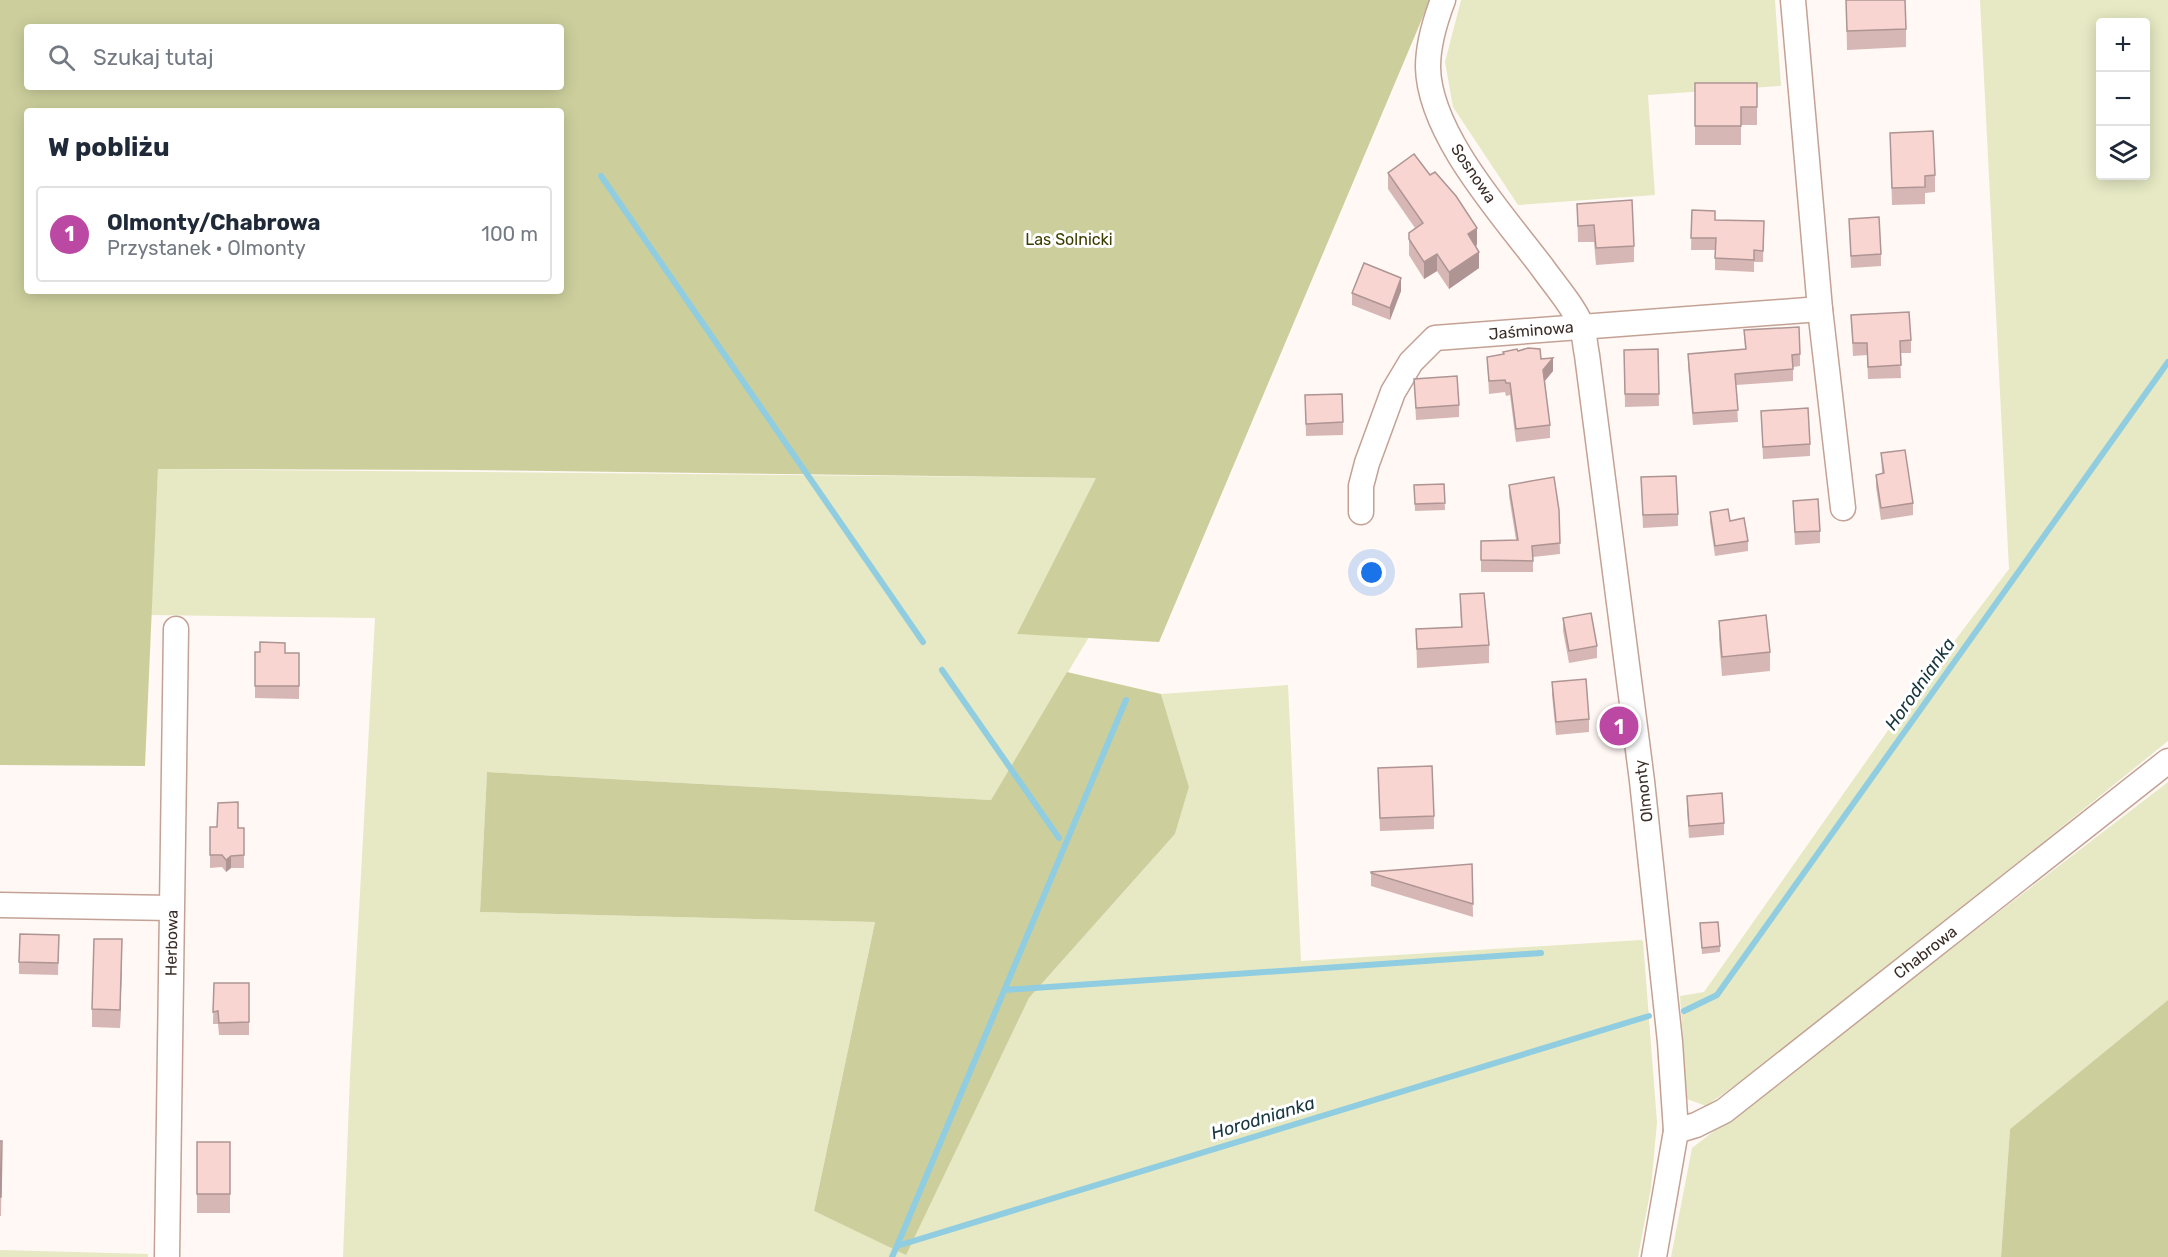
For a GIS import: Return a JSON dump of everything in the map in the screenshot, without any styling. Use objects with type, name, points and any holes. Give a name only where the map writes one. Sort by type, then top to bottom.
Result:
[{"type":"street","name":"Sosnowa","points":[[1443,0],[1437,14],[1429,48],[1428,69],[1433,97],[1442,124],[1461,158],[1566,300],[1582,326]]},
{"type":"street","points":[[1793,0],[1820,309],[1843,507]]},
{"type":"street","name":"Jaśminowa","points":[[1361,512],[1361,486],[1367,463],[1393,392],[1411,362],[1435,338],[1820,309]]},
{"type":"street","name":"Olmonty","points":[[1582,326],[1642,782],[1670,1042],[1676,1131],[1654,1257]]},
{"type":"street","name":"Herbowa","points":[[167,1257],[176,629]]},
{"type":"street","name":"Chabrowa","points":[[1676,1131],[1696,1125],[1724,1111],[2168,761]]},
{"type":"street","points":[[0,905],[171,908]]},
{"type":"green space","name":"Las Solnicki","points":[[0,0],[1430,0],[1159,642],[1017,634],[1096,478],[469,470],[158,469],[145,766],[0,765]]},
{"type":"green space","points":[[1461,0],[1775,0],[1781,86],[1648,95],[1655,195],[1518,205],[1453,107],[1445,62]]},
{"type":"green space","points":[[1980,0],[2168,0],[2168,741],[1792,1045],[1706,1106],[1687,1099],[1680,996],[1704,992],[1903,709],[2009,569]]},
{"type":"green space","points":[[158,469],[1097,478],[1018,634],[1089,637],[991,800],[487,772],[480,912],[875,922],[814,1211],[906,1254],[1029,998],[1175,834],[1189,787],[1161,694],[1288,685],[1301,961],[1643,941],[1657,1122],[1651,1188],[1638,1257],[343,1257],[350,1076],[375,618],[151,615]]},
{"type":"green space","points":[[1067,672],[1161,694],[1189,787],[1175,834],[1029,998],[906,1255],[814,1211],[875,922],[480,912],[487,772],[991,800]]},
{"type":"green space","points":[[2168,782],[2168,1000],[2010,1129],[2001,1257],[1671,1257],[1692,1148]]},
{"type":"green space","points":[[2168,1000],[2168,1257],[2001,1257],[2010,1129]]},
{"type":"green space","points":[[0,1250],[148,1254],[148,1257],[0,1257]]},
{"type":"building","points":[[1846,0],[1905,0],[1906,29],[1847,31]]},
{"type":"building","points":[[1695,83],[1757,83],[1757,107],[1741,107],[1741,126],[1695,126]]},
{"type":"building","points":[[1933,131],[1935,175],[1925,176],[1925,187],[1892,188],[1890,133]]},
{"type":"building","points":[[1414,154],[1430,175],[1435,172],[1456,196],[1477,228],[1468,234],[1479,252],[1449,272],[1437,254],[1424,262],[1409,239],[1409,233],[1423,223],[1388,173]]},
{"type":"building","points":[[1632,200],[1634,246],[1596,248],[1594,225],[1578,226],[1577,204]]},
{"type":"building","points":[[1692,210],[1715,211],[1715,220],[1764,221],[1763,251],[1754,250],[1754,260],[1715,258],[1716,238],[1691,238]]},
{"type":"building","points":[[1879,217],[1881,254],[1851,256],[1849,219]]},
{"type":"building","points":[[1364,263],[1401,278],[1390,308],[1352,293]]},
{"type":"building","points":[[1909,312],[1911,340],[1900,341],[1901,365],[1868,367],[1867,343],[1853,343],[1851,315]]},
{"type":"building","points":[[1799,327],[1800,354],[1792,355],[1793,369],[1735,374],[1738,410],[1693,413],[1688,354],[1746,349],[1744,330]]},
{"type":"building","points":[[1528,348],[1540,349],[1541,359],[1553,358],[1543,370],[1550,425],[1516,429],[1510,383],[1506,383],[1505,380],[1489,381],[1487,357]]},
{"type":"building","points":[[1658,349],[1659,394],[1625,394],[1624,350]]},
{"type":"building","points":[[1457,376],[1459,405],[1416,408],[1414,379]]},
{"type":"building","points":[[1342,394],[1343,422],[1306,424],[1305,395]]},
{"type":"building","points":[[1808,408],[1810,444],[1763,447],[1761,411]]},
{"type":"building","points":[[1905,450],[1913,503],[1881,508],[1876,475],[1884,473],[1881,453]]},
{"type":"building","points":[[1676,476],[1678,514],[1643,515],[1641,477]]},
{"type":"building","points":[[1554,477],[1559,510],[1560,543],[1532,546],[1533,561],[1481,560],[1481,541],[1518,540],[1509,485]]},
{"type":"building","points":[[1444,484],[1445,503],[1415,504],[1414,485]]},
{"type":"building","points":[[1818,499],[1820,531],[1795,532],[1793,501]]},
{"type":"building","points":[[1728,509],[1730,521],[1744,518],[1748,541],[1715,546],[1710,512]]},
{"type":"building","points":[[1484,593],[1489,645],[1417,649],[1416,629],[1462,627],[1460,594]]},
{"type":"building","points":[[1591,613],[1597,646],[1569,651],[1563,618]]},
{"type":"building","points":[[1766,615],[1770,652],[1722,657],[1719,621]]},
{"type":"building","points":[[260,642],[285,643],[285,653],[299,653],[299,686],[255,686],[255,652],[260,652]]},
{"type":"building","points":[[1586,679],[1589,719],[1556,722],[1552,682]]},
{"type":"building","points":[[1432,766],[1434,816],[1380,818],[1378,768]]},
{"type":"building","points":[[1722,793],[1724,823],[1689,826],[1687,796]]},
{"type":"building","points":[[238,802],[238,828],[244,828],[244,855],[231,856],[226,860],[222,855],[210,855],[210,827],[217,827],[218,803]]},
{"type":"building","points":[[1472,864],[1473,904],[1371,873],[1371,872]]},
{"type":"building","points":[[1718,922],[1720,946],[1702,948],[1700,923]]},
{"type":"building","points":[[20,934],[59,935],[58,963],[19,962]]},
{"type":"building","points":[[94,939],[122,939],[120,1010],[92,1009]]},
{"type":"building","points":[[214,983],[249,983],[249,1022],[219,1023],[218,1011],[213,1012]]},
{"type":"building","points":[[0,1141],[2,1141],[1,1197],[0,1197]]},
{"type":"building","points":[[197,1142],[230,1142],[230,1194],[197,1194]]},
{"type":"waterway","points":[[601,176],[923,642]]},
{"type":"waterway","name":"Horodnianka","points":[[1684,1011],[1717,995],[2168,362]]},
{"type":"waterway","points":[[942,670],[1059,838]]},
{"type":"waterway","points":[[897,1246],[1126,700]]},
{"type":"waterway","points":[[1004,990],[1541,953]]},
{"type":"waterway","name":"Horodnianka","points":[[892,1257],[897,1246],[1649,1016]]},
{"type":"place","name":"Olmonty/Chabrowa","points":[[1619,726]]}]
